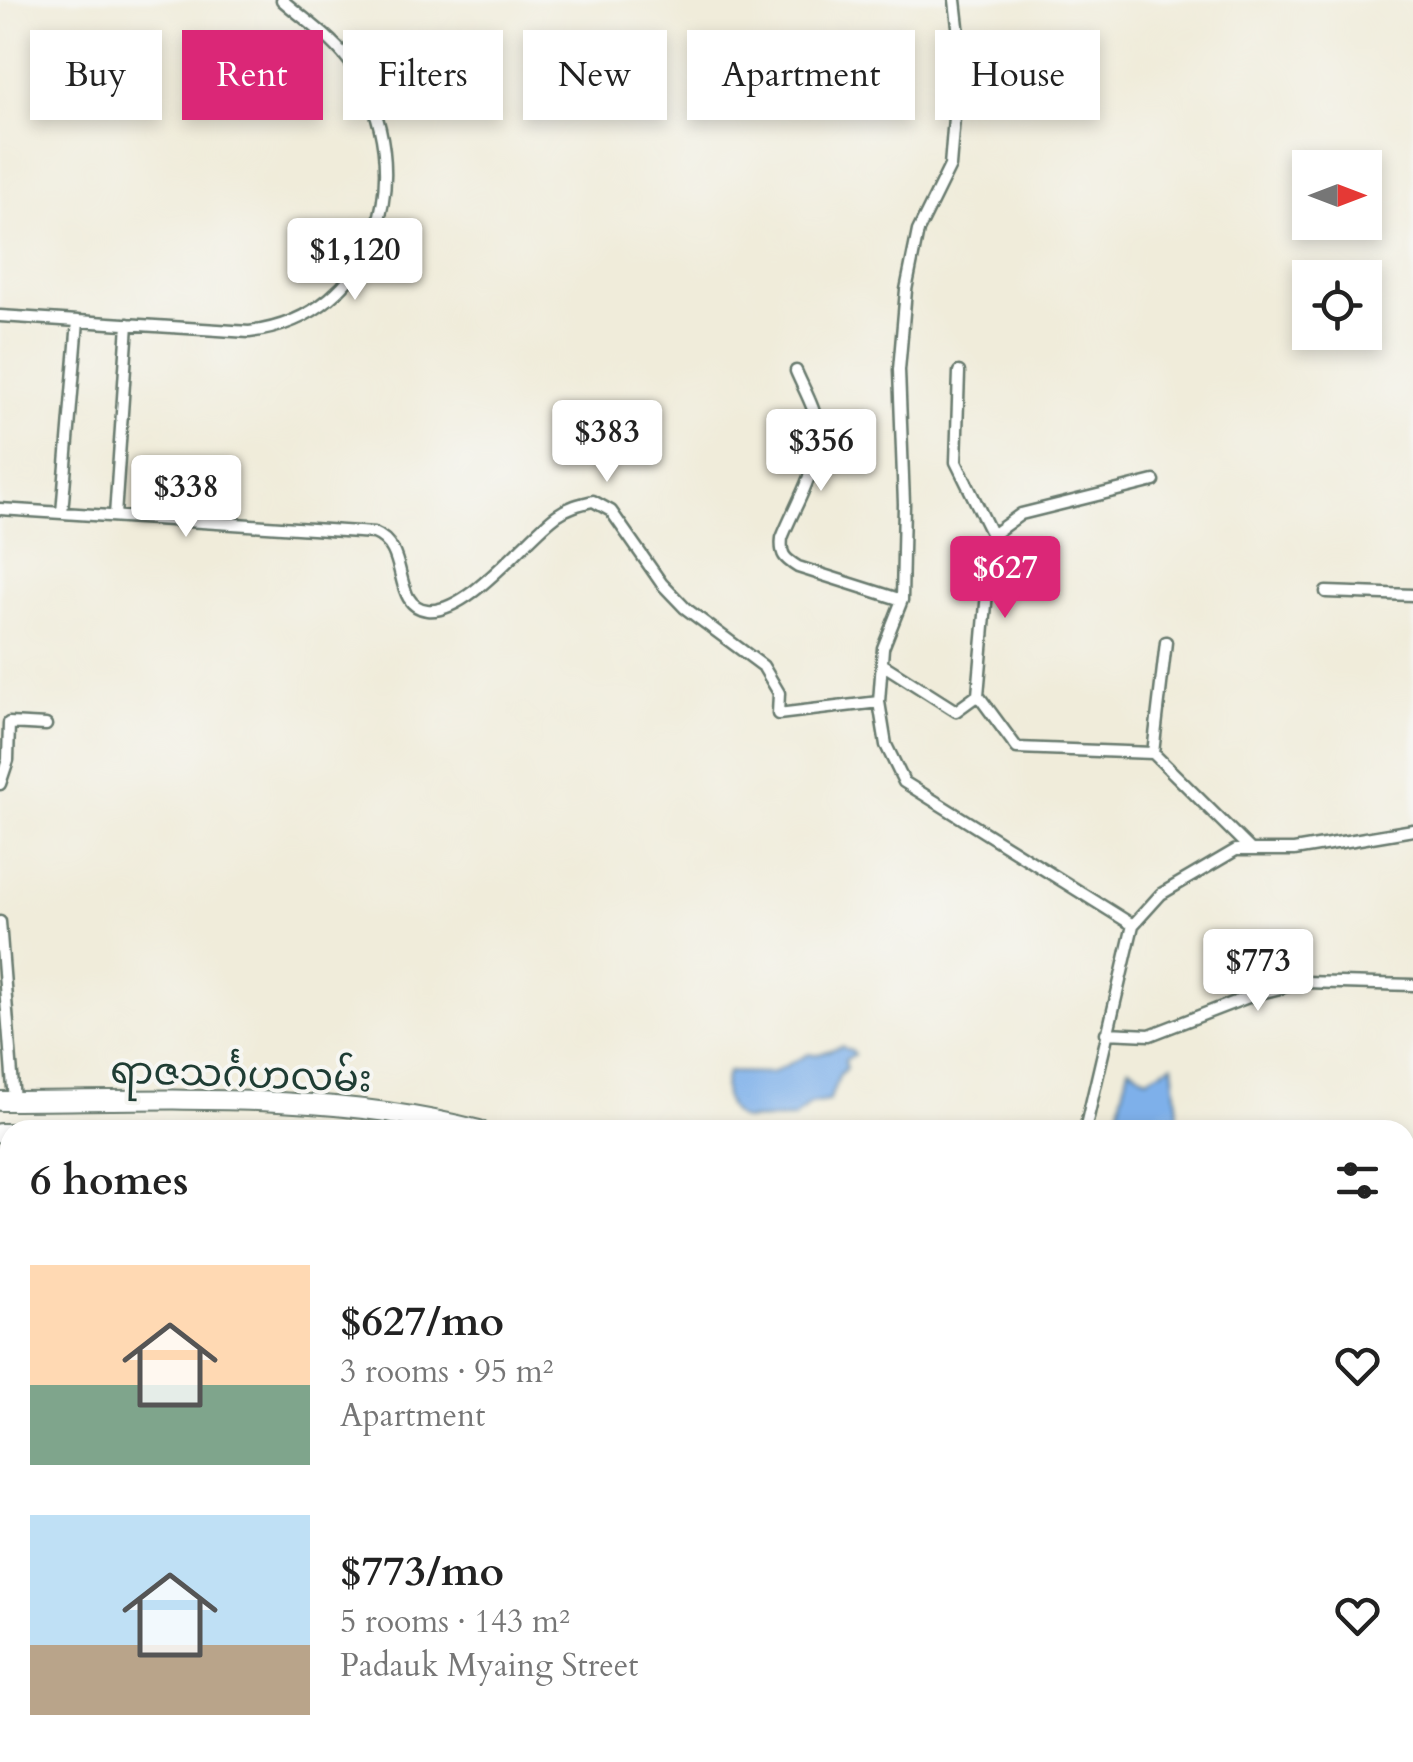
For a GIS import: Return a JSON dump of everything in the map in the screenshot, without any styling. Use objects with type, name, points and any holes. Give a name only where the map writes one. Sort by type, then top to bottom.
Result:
[{"type":"main road","name":"ရာဇသင်္ဂဟလမ်း","points":[[7,1101],[252,1102],[358,1110],[418,1120]]},
{"type":"street","points":[[0,316],[249,332],[274,329],[305,318],[330,300],[356,273],[373,243],[382,201],[385,160],[380,124],[354,68],[340,49],[282,0]]},
{"type":"street","points":[[955,0],[960,44],[950,166],[918,231],[906,290],[899,370],[902,600],[882,664],[879,702],[886,745],[904,782],[1134,926]]},
{"type":"street","points":[[62,513],[78,321]]},
{"type":"street","points":[[114,516],[128,324]]},
{"type":"street","points":[[796,371],[816,418],[818,433],[812,464],[782,538],[780,550],[784,559],[798,568],[902,600]]},
{"type":"street","points":[[959,372],[956,462],[992,535],[978,694],[1017,748],[1153,753],[1251,850]]},
{"type":"street","points":[[992,535],[1021,514],[1154,481]]},
{"type":"street","points":[[0,508],[374,533],[383,536],[392,548],[406,597],[414,606],[427,610],[442,608],[464,597],[516,556],[559,513],[593,501],[611,511],[662,584],[685,608],[764,666],[779,693],[778,714],[879,702]]},
{"type":"street","points":[[1326,592],[1413,595]]},
{"type":"street","points":[[1153,753],[1166,642]]},
{"type":"street","points":[[882,664],[956,710],[978,694]]},
{"type":"street","points":[[0,784],[8,760],[9,724],[46,724]]},
{"type":"street","points":[[1087,1120],[1134,926],[1161,894],[1236,850],[1294,850],[1413,830]]},
{"type":"street","points":[[0,922],[7,1101]]},
{"type":"street","points":[[1106,1033],[1150,1035],[1256,994],[1304,982],[1413,985]]},
{"type":"water","points":[[841,1046],[854,1056],[845,1059],[846,1068],[829,1101],[810,1104],[794,1118],[743,1120],[728,1106],[724,1092],[728,1072],[771,1073],[809,1054]]},
{"type":"water","points":[[1173,1064],[1177,1120],[1116,1120],[1129,1067],[1147,1078]]}]
